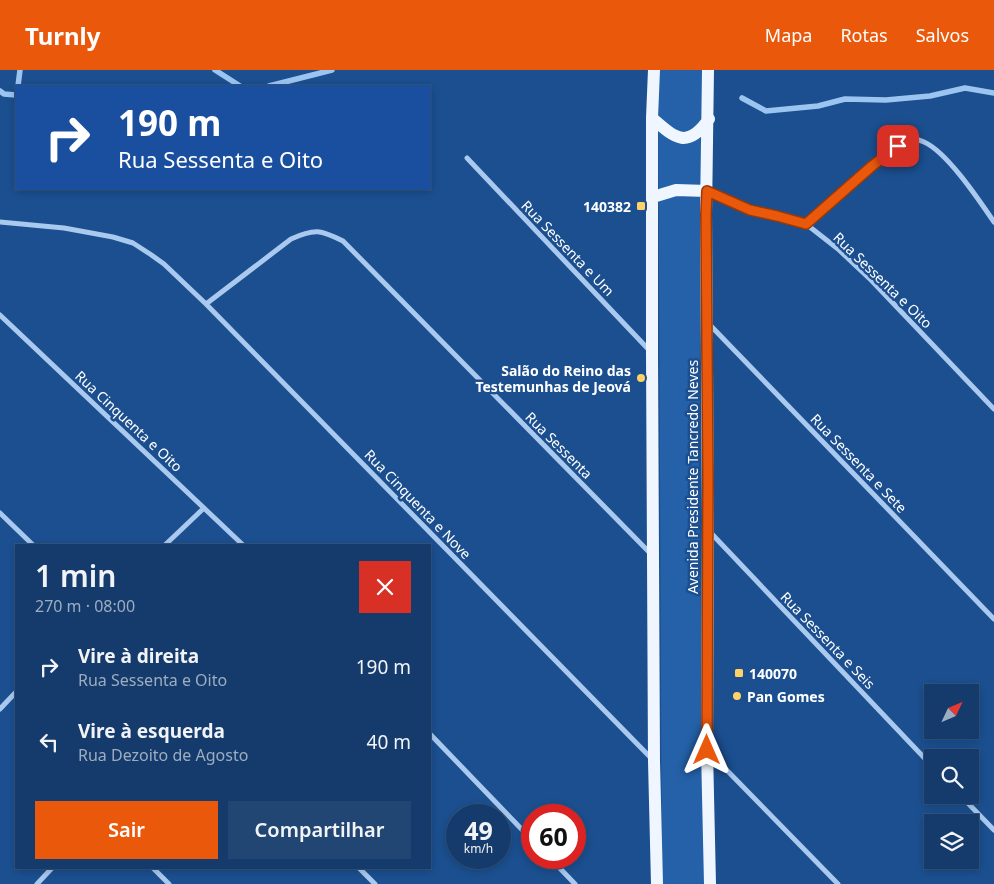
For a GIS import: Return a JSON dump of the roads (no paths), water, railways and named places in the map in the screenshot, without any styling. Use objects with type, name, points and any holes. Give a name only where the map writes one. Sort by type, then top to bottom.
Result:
[{"type":"main road","points":[[654,70],[652,118],[652,353],[654,761],[657,884]]},
{"type":"main road","name":"Avenida Presidente Tancredo Neves","points":[[708,70],[709,119],[706,214],[707,750],[710,884]]},
{"type":"main road","points":[[652,118],[673,136],[687,138],[696,134],[709,119]]},
{"type":"main road","points":[[653,197],[676,190],[707,191]]},
{"type":"street","points":[[806,224],[872,166],[898,146],[912,139],[924,142],[947,159],[994,222]]},
{"type":"street","name":"Rua Sessenta e Um","points":[[467,158],[652,353]]},
{"type":"street","name":"Rua Sessenta e Oito","points":[[707,191],[750,210],[806,224],[838,249],[871,280],[994,409]]},
{"type":"street","name":"Rua Cinquenta e Nove","points":[[0,222],[64,228],[113,237],[133,243],[164,264],[206,304],[654,761]]},
{"type":"street","name":"Rua Sessenta","points":[[206,304],[291,239],[304,233],[324,232],[343,241],[654,557]]},
{"type":"street","name":"Rua Cinquenta e Oito","points":[[0,315],[242,544]]},
{"type":"street","name":"Rua Sessenta e Sete","points":[[707,322],[994,619]]},
{"type":"street","points":[[166,544],[204,508]]},
{"type":"street","points":[[0,512],[33,544]]},
{"type":"street","name":"Rua Sessenta e Seis","points":[[708,530],[924,758]]},
{"type":"street","points":[[0,709],[15,693]]},
{"type":"street","points":[[431,735],[521,829]]},
{"type":"street","points":[[707,750],[838,884]]},
{"type":"street","points":[[969,804],[994,830]]},
{"type":"street","points":[[37,884],[51,869]]},
{"type":"street","points":[[154,869],[169,884]]},
{"type":"street","points":[[360,869],[375,884]]},
{"type":"street","points":[[561,869],[576,884]]},
{"type":"waterway","points":[[18,85],[20,70]]},
{"type":"waterway","points":[[215,70],[238,85]]},
{"type":"waterway","points":[[273,85],[332,70]]},
{"type":"waterway","points":[[742,98],[766,111],[818,106],[845,99],[886,100],[930,96],[965,88],[994,93]]},
{"type":"waterway","points":[[0,91],[4,94],[15,95]]},
{"type":"place","name":"140382","points":[[641,206]]},
{"type":"place","name":"Salão do Reino das Testemunhas de Jeová","points":[[641,378]]},
{"type":"place","name":"140070","points":[[739,673]]},
{"type":"place","name":"Pan Gomes","points":[[737,696]]}]
